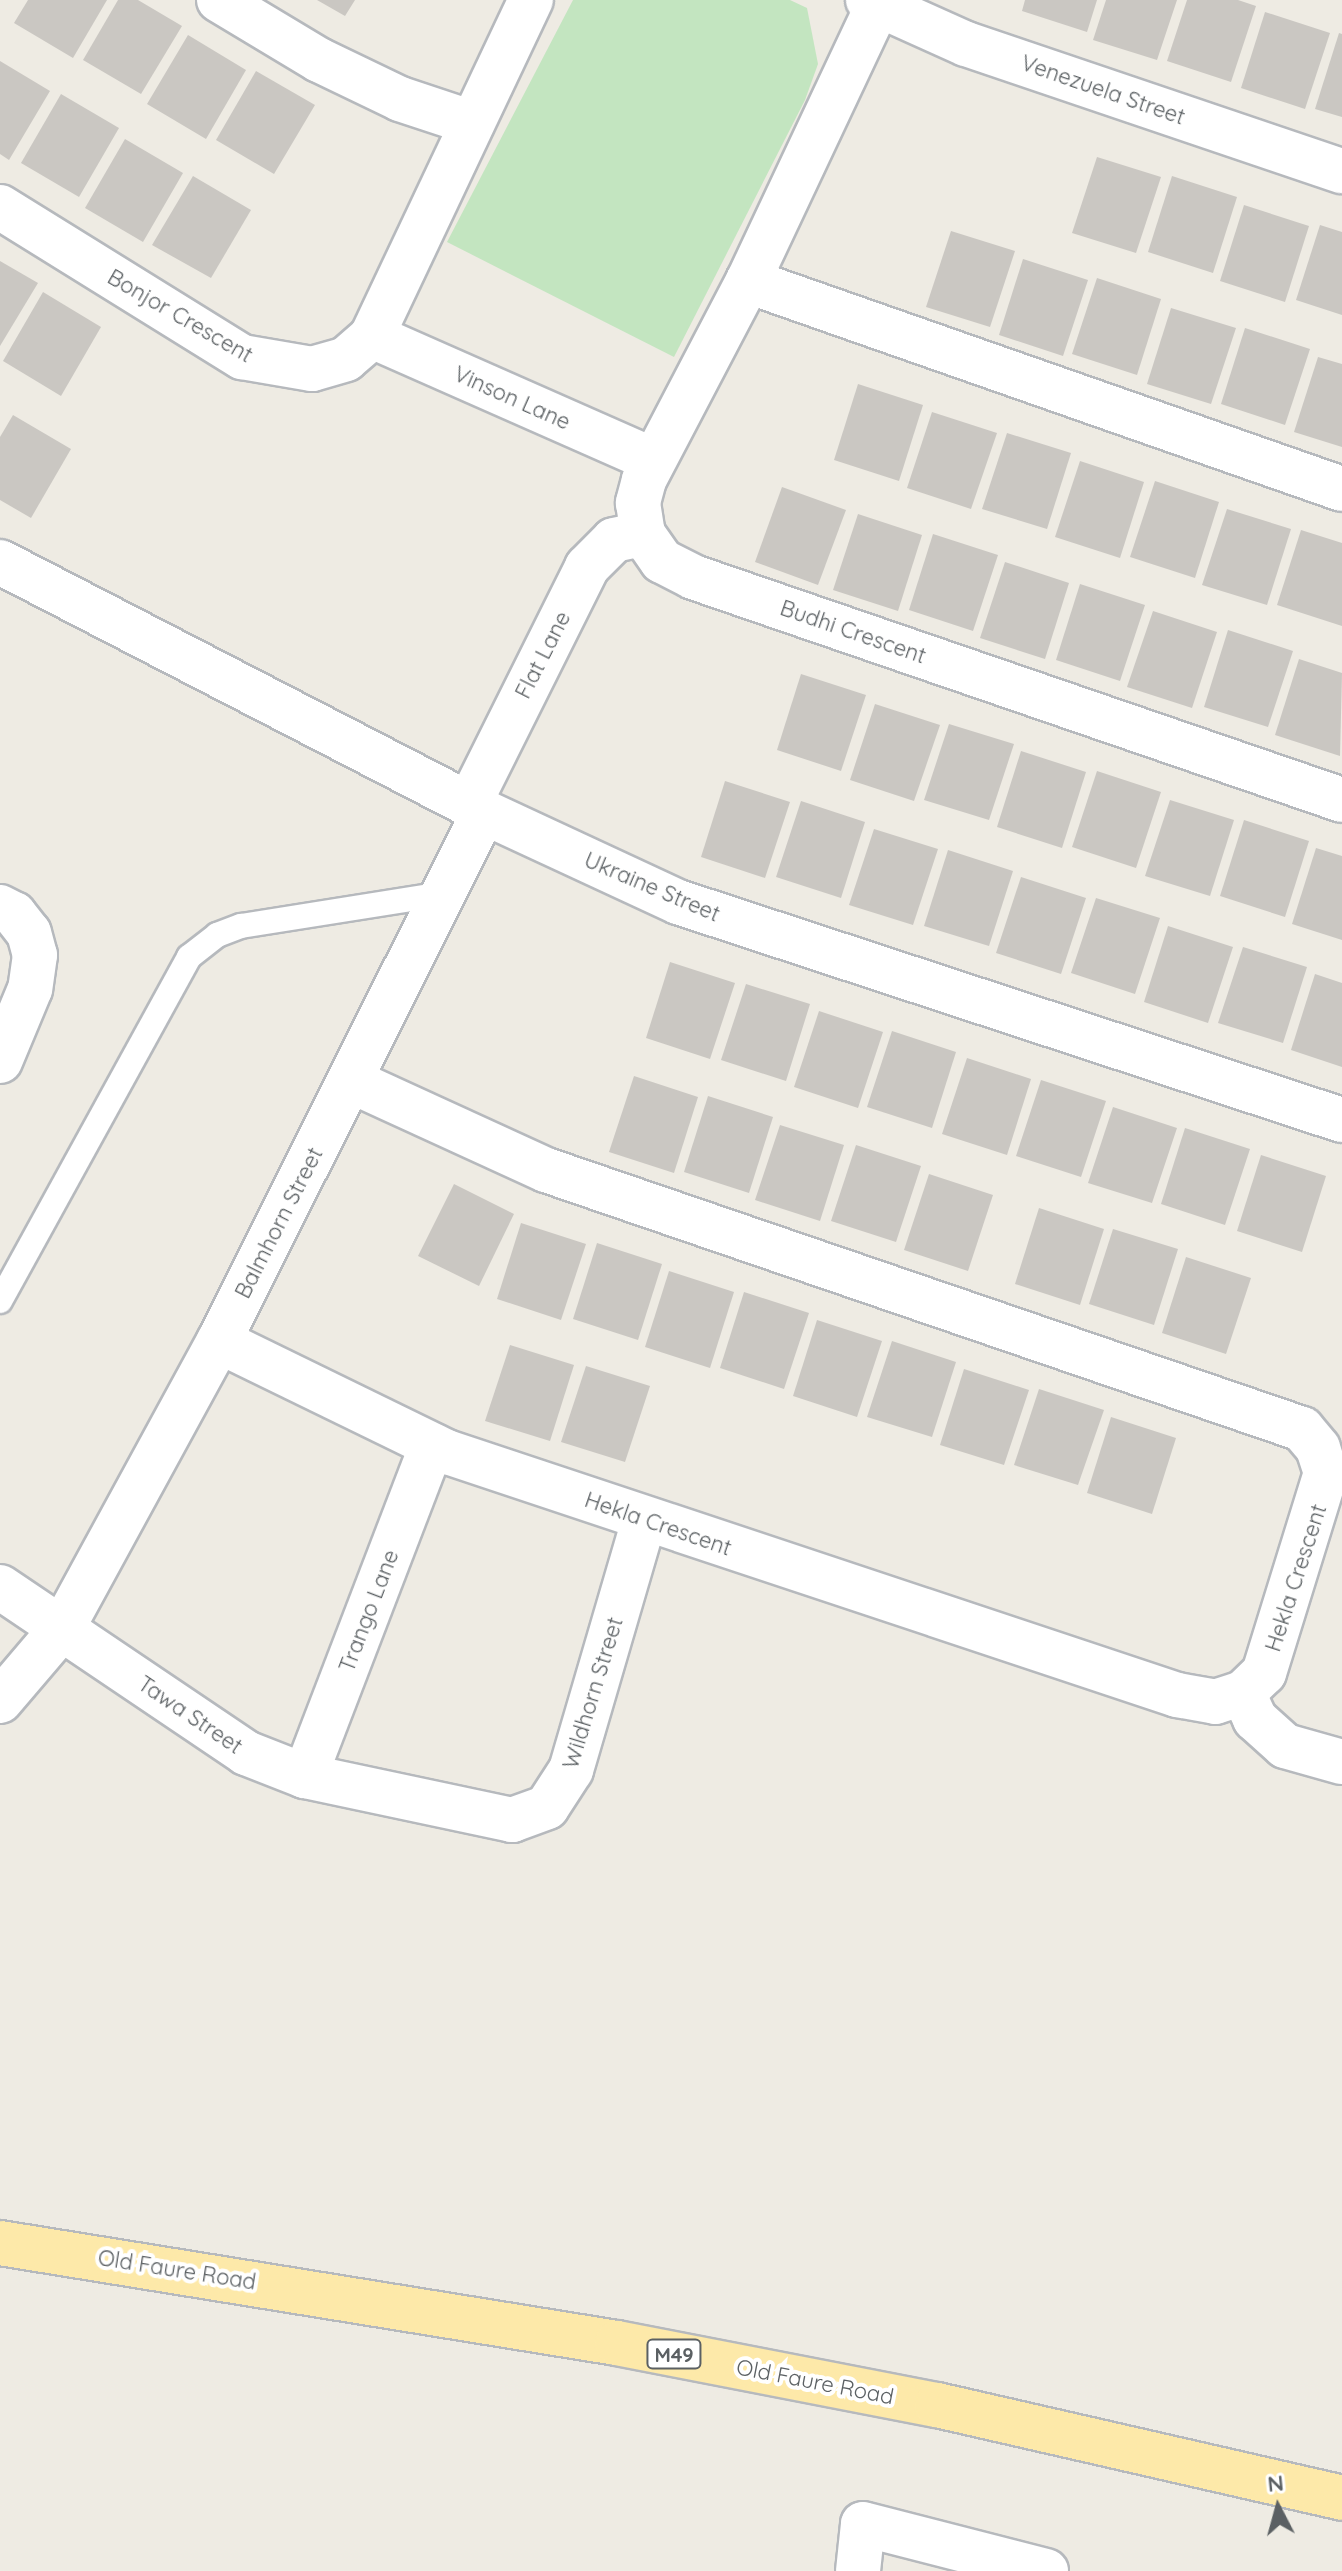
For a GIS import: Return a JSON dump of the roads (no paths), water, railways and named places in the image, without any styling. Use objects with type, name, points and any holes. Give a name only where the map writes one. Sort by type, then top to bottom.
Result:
[{"type":"main road","name":"Old Faure Road","points":[[0,2243],[617,2343],[937,2405],[1342,2498]]},
{"type":"street","points":[[219,0],[319,60],[400,99],[472,123]]},
{"type":"street","name":"Bonjor Crescent","points":[[0,207],[242,357],[312,369],[346,359],[372,336],[531,0]]},
{"type":"street","points":[[643,534],[638,503],[653,460],[748,281],[873,3]]},
{"type":"street","name":"Venezuela Street","points":[[873,3],[966,44],[1342,171]]},
{"type":"street","points":[[748,281],[1342,489]]},
{"type":"street","name":"Vinson Lane","points":[[372,336],[653,460]]},
{"type":"street","name":"Budhi Crescent","points":[[643,534],[662,561],[693,577],[1342,800]]},
{"type":"street","name":"Flat Lane","points":[[477,808],[587,567],[614,540],[643,534]]},
{"type":"street","name":"Ukraine Street","points":[[0,562],[477,808],[678,902],[1342,1120]]},
{"type":"street","name":"Balmhorn Street","points":[[0,1701],[63,1627],[219,1341],[352,1081],[443,894],[477,808]]},
{"type":"street","points":[[0,907],[14,914],[29,933],[35,955],[30,989],[0,1061]]},
{"type":"street","name":"Hekla Crescent","points":[[219,1341],[432,1446],[644,1520],[1177,1695],[1215,1702],[1243,1693],[1264,1673],[1334,1469],[1302,1429],[546,1170],[352,1081]]},
{"type":"street","name":"Trango Lane","points":[[305,1776],[432,1446]]},
{"type":"street","name":"Wildhorn Street","points":[[493,1819],[530,1816],[562,1790],[644,1520]]},
{"type":"street","name":"Tawa Street","points":[[0,1587],[63,1627],[215,1736],[305,1776],[493,1819]]},
{"type":"street","points":[[1243,1693],[1255,1719],[1285,1746],[1342,1762]]},
{"type":"street","points":[[858,2571],[863,2524],[1046,2571]]},
{"type":"lane","points":[[0,1301],[189,957],[217,935],[241,926],[443,894]]}]
